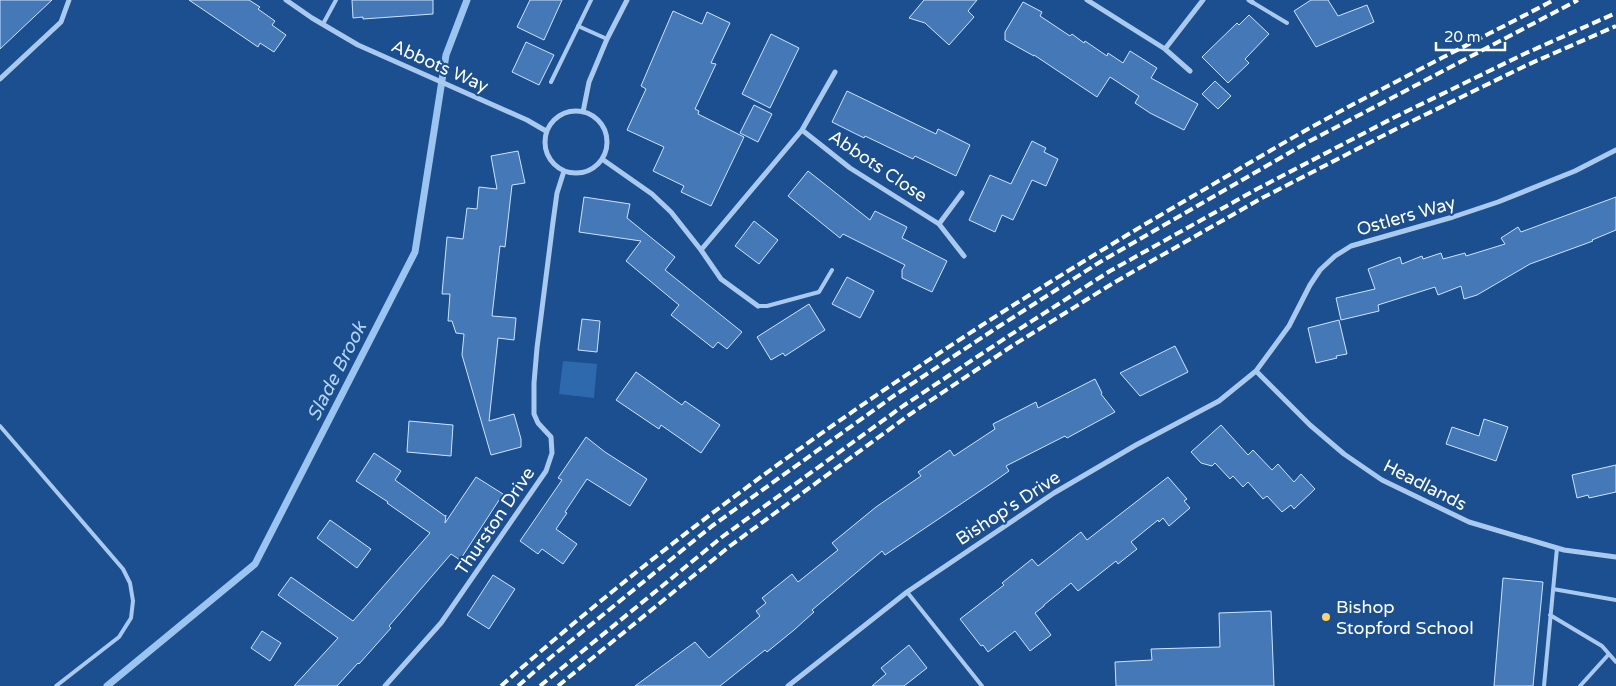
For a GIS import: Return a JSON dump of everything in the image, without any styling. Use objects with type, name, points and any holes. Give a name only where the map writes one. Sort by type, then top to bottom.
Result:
[{"type":"street","points":[[1,76],[61,22],[69,0]]},
{"type":"street","name":"Abbots Way","points":[[286,0],[358,45],[527,120],[546,131]]},
{"type":"street","points":[[583,112],[589,82],[627,0]]},
{"type":"street","points":[[1087,0],[1165,49],[1190,71]]},
{"type":"street","points":[[1165,49],[1203,0]]},
{"type":"street","points":[[701,250],[802,130],[835,72]]},
{"type":"street","points":[[575,111],[593,116],[605,132],[606,141],[602,159],[586,171],[576,173],[564,171],[551,161],[546,152],[544,143],[546,131],[557,117],[565,113],[575,111]]},
{"type":"street","name":"Abbots Close","points":[[802,130],[850,168],[939,224],[964,256]]},
{"type":"street","name":"Ostlers Way","points":[[1256,371],[1289,326],[1320,270],[1335,256],[1351,246],[1498,202],[1576,171],[1616,150]]},
{"type":"street","points":[[602,159],[652,194],[671,212],[721,279],[758,306]]},
{"type":"street","name":"Thurston Drive","points":[[385,686],[441,623],[546,471],[552,453],[551,437],[538,423],[534,414],[534,383],[557,193],[564,171]]},
{"type":"street","points":[[939,224],[962,193]]},
{"type":"street","name":"Headlands","points":[[1256,371],[1310,425],[1344,454],[1382,480],[1469,522],[1557,548],[1616,558]]},
{"type":"street","name":"Bishop's Drive","points":[[788,686],[907,592],[1054,493],[1136,445],[1219,401],[1256,371]]},
{"type":"lane","points":[[323,24],[336,0]]},
{"type":"lane","points":[[551,82],[591,0]]},
{"type":"lane","points":[[1251,1],[1287,23]]},
{"type":"lane","points":[[578,26],[608,38]]},
{"type":"lane","points":[[758,306],[767,306],[819,292],[832,270]]},
{"type":"lane","points":[[0,426],[123,569],[130,583],[133,601],[131,618],[119,637],[56,686]]},
{"type":"lane","points":[[1544,686],[1557,548]]},
{"type":"lane","points":[[1553,589],[1616,600]]},
{"type":"lane","points":[[907,592],[982,686]]},
{"type":"lane","points":[[1550,615],[1602,646],[1616,662]]},
{"type":"lane","points":[[1580,686],[1609,654]]},
{"type":"shaded area","points":[[563,361],[597,364],[594,398],[559,394]]},
{"type":"building","points":[[0,0],[52,0],[0,49]]},
{"type":"building","points":[[189,0],[249,0],[275,21],[272,25],[286,35],[274,52],[260,43],[258,47]]},
{"type":"building","points":[[352,0],[433,0],[433,14],[353,18]]},
{"type":"building","points":[[530,0],[562,0],[544,40],[517,27]]},
{"type":"building","points":[[924,0],[977,0],[968,11],[974,17],[949,45],[925,23],[909,18]]},
{"type":"building","points":[[1311,0],[1328,0],[1338,16],[1367,5],[1374,22],[1316,47],[1294,11]]},
{"type":"building","points":[[1023,2],[1042,12],[1040,16],[1070,36],[1072,34],[1084,43],[1085,41],[1107,56],[1108,53],[1123,63],[1130,51],[1157,68],[1151,78],[1198,104],[1184,130],[1150,113],[1135,103],[1139,96],[1110,77],[1097,97],[1034,55],[1005,40],[1005,32]]},
{"type":"building","points":[[673,11],[702,24],[707,12],[730,23],[711,63],[716,64],[695,109],[699,111],[698,114],[744,137],[711,206],[681,192],[684,186],[653,171],[664,147],[627,130],[646,89],[641,86]]},
{"type":"building","points":[[1249,15],[1269,34],[1245,59],[1249,63],[1228,83],[1202,57],[1237,23],[1239,25]]},
{"type":"building","points":[[771,34],[799,48],[770,108],[742,94]]},
{"type":"building","points":[[526,42],[554,55],[539,85],[512,72]]},
{"type":"building","points":[[1215,81],[1231,96],[1218,109],[1202,94]]},
{"type":"building","points":[[847,91],[936,134],[938,129],[970,145],[956,176],[915,156],[913,159],[832,122]]},
{"type":"building","points":[[754,105],[772,114],[758,142],[740,133]]},
{"type":"building","points":[[1032,141],[1046,148],[1044,152],[1058,159],[1046,186],[1032,180],[1013,220],[1002,215],[995,232],[969,220],[990,175],[1011,184]]},
{"type":"building","points":[[518,151],[525,183],[512,185],[505,247],[500,246],[492,316],[516,318],[514,340],[498,338],[489,421],[514,414],[521,439],[521,447],[491,455],[462,355],[464,334],[456,333],[452,321],[448,321],[450,294],[442,294],[447,237],[463,239],[467,208],[477,209],[479,187],[497,189],[491,156]]},
{"type":"building","points":[[808,171],[870,220],[875,211],[907,227],[902,238],[947,261],[932,292],[902,278],[902,270],[905,265],[843,234],[840,238],[788,196]]},
{"type":"building","points":[[584,197],[630,204],[627,218],[675,257],[665,270],[742,332],[727,349],[718,342],[713,348],[671,315],[679,305],[626,261],[641,241],[579,232]]},
{"type":"building","points":[[1616,197],[1616,230],[1593,241],[1530,264],[1477,295],[1464,299],[1461,286],[1438,295],[1435,287],[1378,305],[1379,311],[1341,320],[1336,298],[1375,289],[1368,269],[1400,257],[1402,264],[1422,256],[1423,259],[1441,253],[1443,259],[1465,253],[1466,256],[1505,244],[1501,238],[1518,227],[1521,232]]},
{"type":"building","points":[[754,221],[778,240],[759,264],[735,246]]},
{"type":"building","points":[[847,277],[874,291],[860,318],[832,304]]},
{"type":"building","points":[[809,304],[825,330],[785,356],[783,353],[771,360],[757,337]]},
{"type":"building","points":[[582,319],[600,321],[597,352],[578,350]]},
{"type":"building","points":[[1339,320],[1347,354],[1316,363],[1308,328]]},
{"type":"building","points":[[1175,346],[1188,372],[1140,396],[1120,373]]},
{"type":"building","points":[[636,372],[682,405],[685,401],[720,425],[701,453],[661,425],[659,429],[616,400]]},
{"type":"building","points":[[1095,379],[1101,394],[1115,412],[1067,438],[1065,436],[1006,466],[1009,471],[992,483],[885,555],[882,551],[812,610],[814,612],[794,630],[767,652],[765,650],[720,686],[635,686],[695,642],[709,658],[760,616],[756,611],[766,603],[762,598],[792,574],[798,582],[838,550],[832,543],[876,507],[921,476],[918,472],[950,450],[954,456],[995,429],[993,424],[1036,402],[1038,408]]},
{"type":"building","points":[[1484,419],[1508,427],[1496,461],[1446,444],[1452,427],[1479,436]]},
{"type":"building","points":[[409,421],[453,425],[451,456],[407,452]]},
{"type":"building","points":[[1221,425],[1248,455],[1253,450],[1272,470],[1278,464],[1294,482],[1301,474],[1315,489],[1294,509],[1291,505],[1282,512],[1267,496],[1263,499],[1248,482],[1243,487],[1233,476],[1230,479],[1215,463],[1212,466],[1201,463],[1191,452]]},
{"type":"building","points":[[586,437],[605,452],[647,479],[630,506],[587,479],[556,529],[577,544],[563,564],[542,549],[538,554],[520,541],[562,480],[558,478]]},
{"type":"building","points":[[374,453],[401,471],[395,480],[446,515],[445,523],[476,477],[503,494],[460,560],[451,554],[389,626],[391,628],[337,686],[294,686],[338,638],[278,595],[291,577],[353,621],[430,533],[356,481]]},
{"type":"building","points":[[1616,465],[1616,492],[1589,498],[1588,495],[1577,498],[1572,475]]},
{"type":"building","points":[[1168,477],[1187,499],[1184,501],[1190,508],[1169,526],[1163,518],[1159,522],[1158,520],[1131,542],[1137,549],[1118,564],[1116,561],[1078,591],[1071,583],[1035,613],[1051,635],[1030,651],[1015,631],[988,652],[983,645],[981,646],[960,619],[1004,585],[1002,583],[1032,559],[1038,566],[1081,532],[1087,540]]},
{"type":"building","points":[[330,520],[371,549],[357,568],[317,538]]},
{"type":"building","points":[[493,575],[515,589],[489,629],[467,615]]},
{"type":"building","points":[[1503,578],[1543,582],[1533,686],[1494,686]]},
{"type":"building","points":[[1271,611],[1274,686],[1116,686],[1115,662],[1152,660],[1151,649],[1220,647],[1219,613]]},
{"type":"building","points":[[262,631],[281,643],[270,661],[251,648]]},
{"type":"building","points":[[909,645],[927,668],[904,686],[872,686],[886,674],[881,668]]},
{"type":"waterway","name":"Slade Brook","points":[[107,686],[255,564],[415,252],[446,55],[467,0]]},
{"type":"railway","points":[[501,686],[664,550],[749,486],[922,364],[1011,306],[1293,137],[1554,0]]},
{"type":"railway","points":[[518,686],[712,526],[895,395],[998,327],[1100,262],[1308,142],[1578,0]]},
{"type":"railway","points":[[540,686],[722,537],[903,406],[1110,271],[1257,189],[1395,117],[1524,54],[1616,13]]},
{"type":"railway","points":[[558,686],[730,546],[909,415],[1012,346],[1115,282],[1262,198],[1400,127],[1527,65],[1616,26]]},
{"type":"place","name":"Bishop Stopford School","points":[[1326,617]]}]
